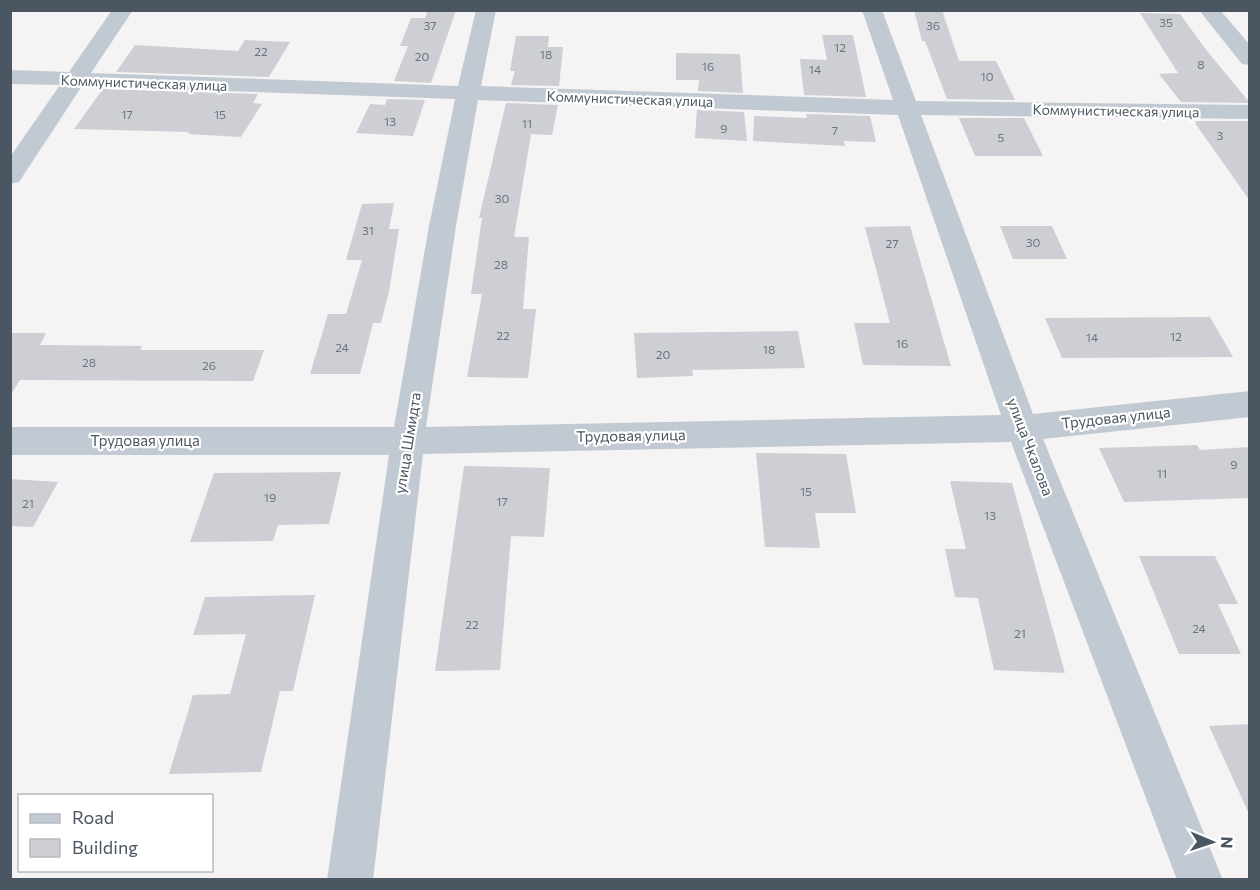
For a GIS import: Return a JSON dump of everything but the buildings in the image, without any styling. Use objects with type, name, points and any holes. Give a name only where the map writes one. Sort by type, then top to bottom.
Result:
[{"type":"street","points":[[10,176],[123,10]]},
{"type":"street","name":"улица Шмидта","points":[[348,871],[406,441],[467,93],[486,10]]},
{"type":"street","name":"улица Чкалова","points":[[872,10],[1022,428],[1200,879]]},
{"type":"street","points":[[1209,10],[1250,58]]},
{"type":"street","name":"Коммунистическая улица","points":[[10,77],[909,108],[1250,112]]},
{"type":"street","name":"Трудовая улица","points":[[10,441],[406,441],[1022,428],[1250,404]]}]
